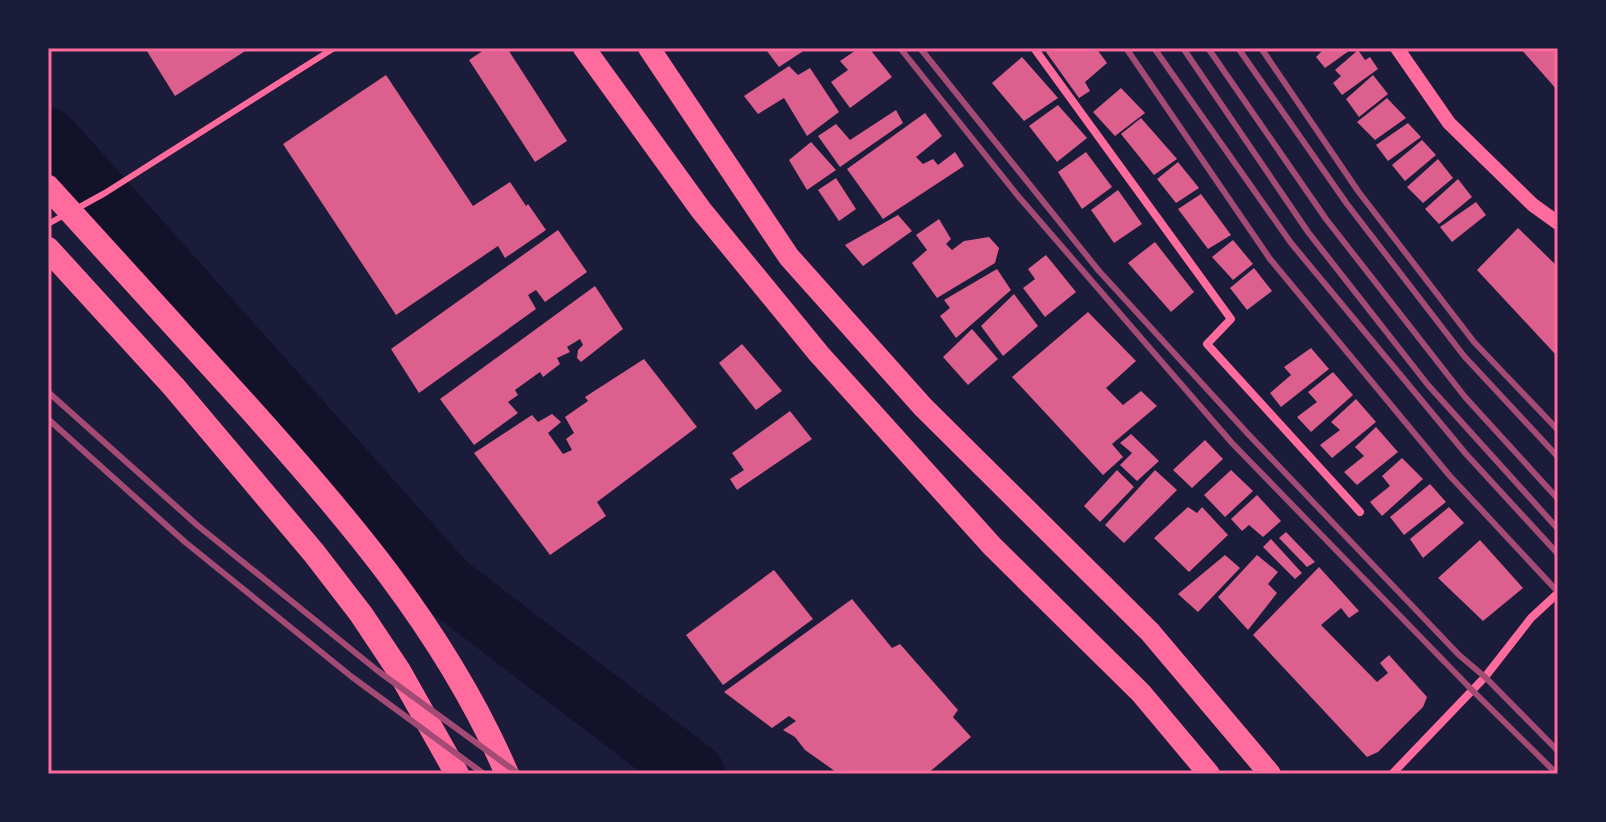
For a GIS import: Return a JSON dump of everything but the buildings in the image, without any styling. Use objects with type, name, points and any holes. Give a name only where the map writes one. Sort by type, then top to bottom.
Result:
[{"type":"highway","points":[[584,48],[701,210],[819,354],[992,546],[1141,693],[1209,774]]},
{"type":"highway","points":[[649,48],[789,257],[923,407],[1150,632],[1270,774]]},
{"type":"highway","points":[[48,187],[282,444],[394,579],[472,701],[507,774]]},
{"type":"highway","points":[[48,249],[174,387],[323,565],[399,671],[457,774]]},
{"type":"street","points":[[1034,48],[1231,319],[1207,344],[1360,512]]},
{"type":"street","points":[[1397,48],[1449,123],[1533,205],[1558,223]]},
{"type":"street","points":[[1392,774],[1485,677],[1531,618],[1558,593]]},
{"type":"lane","points":[[48,224],[105,193],[334,48]]},
{"type":"waterway","points":[[48,139],[446,585],[694,774]]},
{"type":"railway","points":[[900,48],[1018,196],[1232,443],[1557,774]]},
{"type":"railway","points":[[920,48],[1099,271],[1249,435],[1459,655],[1558,751]]},
{"type":"railway","points":[[1126,48],[1270,259],[1449,475],[1558,592]]},
{"type":"railway","points":[[1154,48],[1291,243],[1466,454],[1558,554]]},
{"type":"railway","points":[[1183,48],[1308,232],[1428,385],[1558,529]]},
{"type":"railway","points":[[1208,48],[1326,219],[1465,397],[1558,499]]},
{"type":"railway","points":[[1238,48],[1347,204],[1464,356],[1558,457]]},
{"type":"railway","points":[[1261,48],[1358,191],[1474,342],[1558,430]]},
{"type":"railway","points":[[48,392],[197,525],[378,671],[519,774]]},
{"type":"railway","points":[[48,419],[185,542],[352,677],[484,774]]}]
